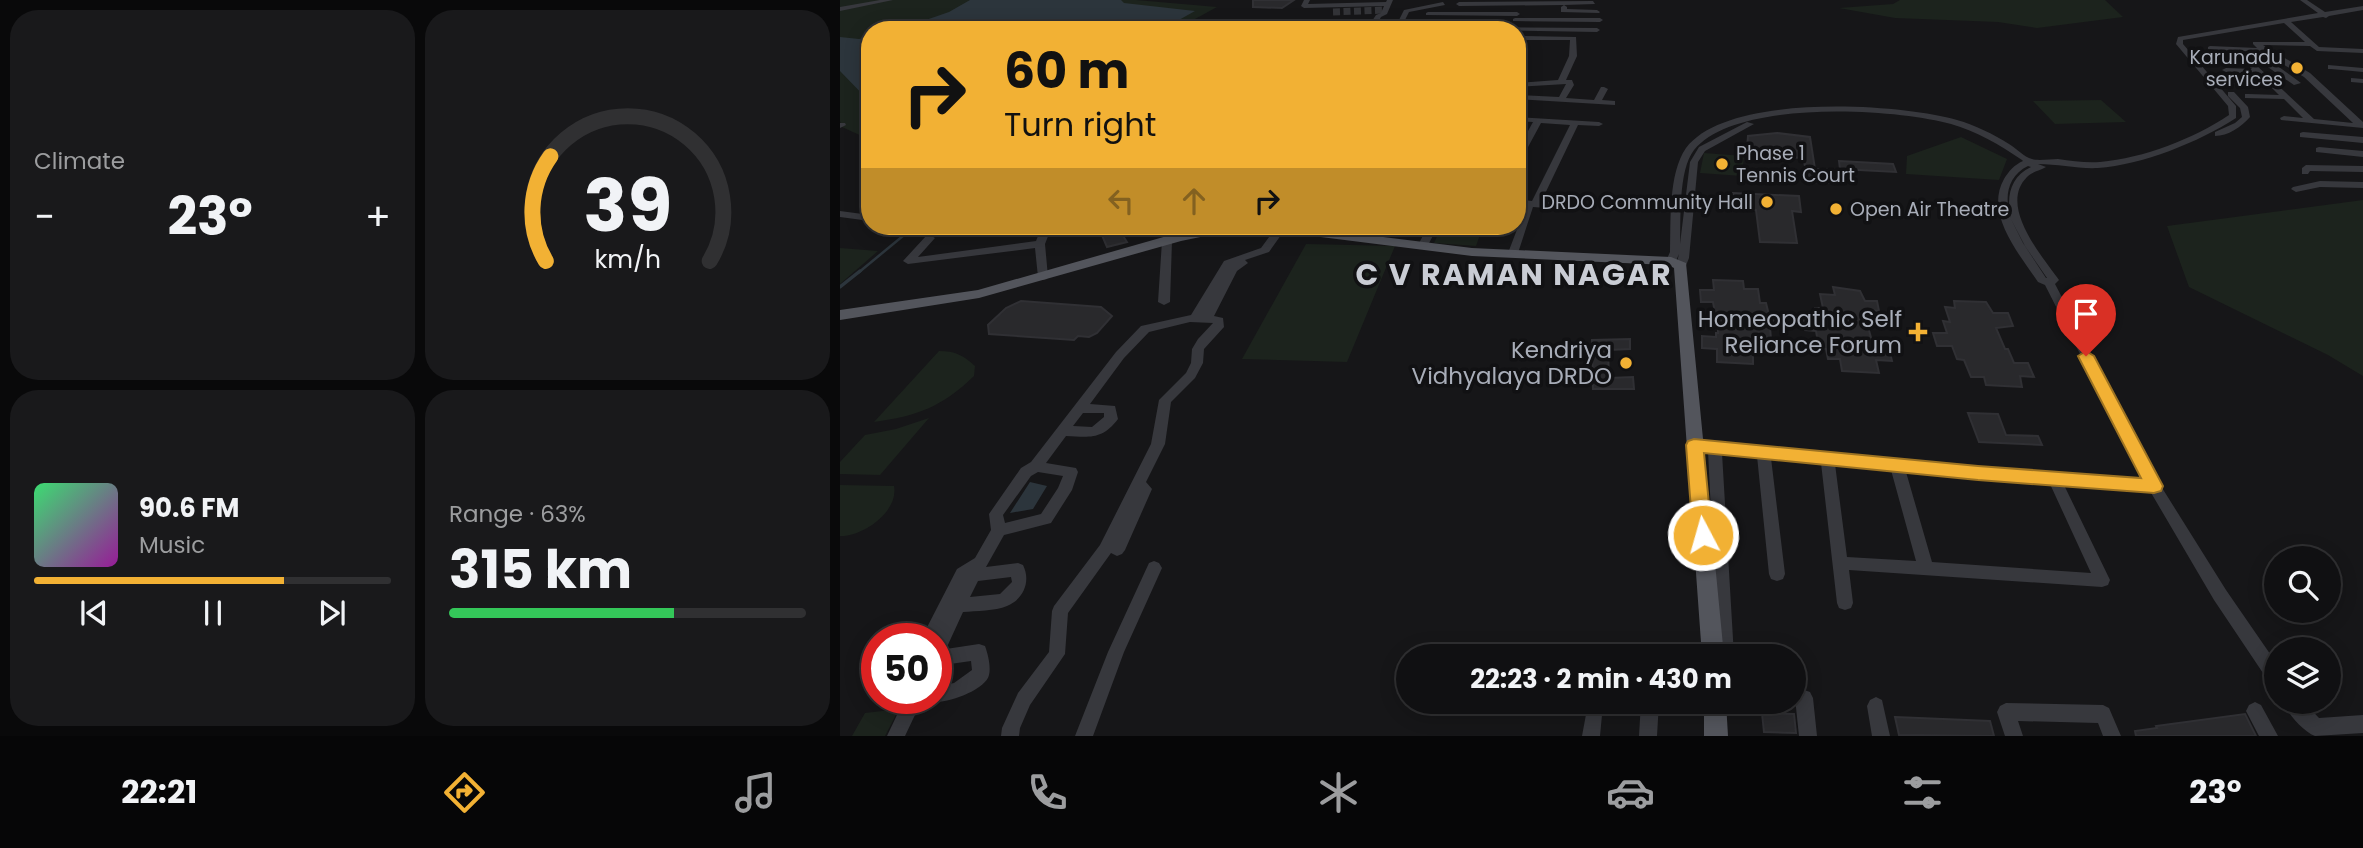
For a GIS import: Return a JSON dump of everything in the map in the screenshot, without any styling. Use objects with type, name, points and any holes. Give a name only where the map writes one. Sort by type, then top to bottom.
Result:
[{"type":"main road","points":[[840,315],[979,294],[1193,235]]},
{"type":"main road","points":[[1333,235],[1422,247],[1676,264],[1712,644]]},
{"type":"main road","points":[[1715,714],[1716,736]]},
{"type":"street","points":[[840,9],[890,0]]},
{"type":"street","points":[[1307,0],[1304,6],[1334,8],[1355,2],[1386,6],[1376,21]]},
{"type":"street","points":[[2296,0],[2306,14]]},
{"type":"street","points":[[2303,0],[2322,17]]},
{"type":"street","points":[[1512,1],[1514,21]]},
{"type":"street","points":[[1459,4],[1512,1],[1593,3]]},
{"type":"street","points":[[1560,30],[1565,3]]},
{"type":"street","points":[[1401,21],[1406,11],[1443,4]]},
{"type":"street","points":[[1676,264],[1685,253],[1685,187],[1695,162],[1702,149],[1744,127],[1790,117],[1855,115],[1940,124],[1977,137],[2031,165],[2084,171],[2128,167],[2172,153],[2238,125],[2246,117],[2244,107],[2186,42],[2200,36],[2363,9]]},
{"type":"street","points":[[1514,21],[1563,12],[1597,12]]},
{"type":"street","points":[[1428,14],[1514,21],[1600,20]]},
{"type":"street","points":[[2288,22],[2306,14],[2322,17]]},
{"type":"street","points":[[2288,22],[2317,49],[2363,51]]},
{"type":"street","points":[[1526,23],[1596,34],[1574,38],[1526,38]]},
{"type":"street","points":[[1561,82],[1573,56],[1574,38]]},
{"type":"street","points":[[2311,44],[2255,43],[2307,75],[2361,127]]},
{"type":"street","points":[[2245,58],[2210,53],[2234,49],[2265,50]]},
{"type":"street","points":[[2234,49],[2312,121]]},
{"type":"street","points":[[2342,50],[2355,58]]},
{"type":"street","points":[[2284,61],[2265,61],[2297,83]]},
{"type":"street","points":[[2331,67],[2363,70]]},
{"type":"street","points":[[2226,70],[2258,72]]},
{"type":"street","points":[[1526,84],[1569,82],[1570,85],[1561,100]]},
{"type":"street","points":[[2235,82],[2270,84]]},
{"type":"street","points":[[1597,102],[1604,89]]},
{"type":"street","points":[[2248,96],[2284,97]]},
{"type":"street","points":[[1526,98],[1612,103]]},
{"type":"street","points":[[2284,118],[2361,127]]},
{"type":"street","points":[[1526,119],[1599,124]]},
{"type":"street","points":[[1526,143],[1538,120]]},
{"type":"street","points":[[1526,221],[1575,123]]},
{"type":"street","points":[[2303,135],[2363,140]]},
{"type":"street","points":[[2319,150],[2363,154]]},
{"type":"street","points":[[2031,165],[2015,186],[2012,197],[2019,226],[2034,258],[2054,280],[2049,283],[2154,486],[2213,584],[2264,660]]},
{"type":"street","points":[[2305,172],[2306,168],[2363,169]]},
{"type":"street","points":[[2295,188],[2320,184],[2363,185]]},
{"type":"street","points":[[1526,204],[1559,206]]},
{"type":"street","points":[[840,214],[861,217]]},
{"type":"street","points":[[1043,277],[1040,244],[1044,235]]},
{"type":"street","points":[[1202,317],[1233,269],[1268,253],[1277,235]]},
{"type":"street","points":[[1422,247],[1428,235]]},
{"type":"street","points":[[1513,253],[1520,235]]},
{"type":"street","points":[[930,238],[908,261],[1040,244]]},
{"type":"street","points":[[1164,302],[1167,241]]},
{"type":"street","points":[[1010,736],[1010,728],[1024,699],[1057,654],[1060,611],[1105,548],[1158,444],[1165,400],[1191,375],[1197,363],[1198,349],[1218,327],[1219,321],[1202,317],[1181,318],[1166,328],[1145,329],[1080,408],[1060,427]]},
{"type":"street","points":[[950,623],[999,530],[996,514],[1026,472],[1036,467],[1087,386],[1104,376]]},
{"type":"street","points":[[1060,427],[1095,432],[1111,419],[1110,409],[1080,408]]},
{"type":"street","points":[[1694,445],[1897,466],[2154,486]]},
{"type":"street","points":[[1715,447],[1725,644]]},
{"type":"street","points":[[1763,452],[1777,574]]},
{"type":"street","points":[[1827,459],[1845,603]]},
{"type":"street","points":[[1897,466],[1926,568]]},
{"type":"street","points":[[999,530],[1046,519],[1065,489],[1071,472],[1036,467]]},
{"type":"street","points":[[1840,563],[2102,580],[2055,480]]},
{"type":"street","points":[[1117,550],[1145,489],[1137,484]]},
{"type":"street","points":[[937,623],[963,574],[981,560]]},
{"type":"street","points":[[1084,736],[1116,652],[1154,568]]},
{"type":"street","points":[[958,606],[1004,600],[1020,584],[1018,570],[973,575]]},
{"type":"street","points":[[952,656],[979,652],[981,674],[952,691]]},
{"type":"street","points":[[1876,706],[1881,736]]},
{"type":"street","points":[[2255,711],[2269,736]]},
{"type":"street","points":[[2014,736],[2006,712],[2103,714],[2112,736]]},
{"type":"street","points":[[896,736],[908,714]]},
{"type":"street","points":[[1648,736],[1649,714]]},
{"type":"street","points":[[1806,714],[1808,736]]},
{"type":"street","points":[[2303,714],[2315,727],[2329,731],[2363,724]]},
{"type":"street","points":[[1591,736],[1593,715]]},
{"type":"shaded area","points":[[840,0],[1136,0],[1217,7],[1191,21],[861,21],[861,136],[842,127]]},
{"type":"shaded area","points":[[970,0],[1121,0],[1124,3],[1195,11],[1177,21],[923,21],[949,12]]},
{"type":"shaded area","points":[[1900,0],[2105,0],[2123,17],[2037,28],[1998,22],[1895,18],[1839,8],[1893,4]]},
{"type":"shaded area","points":[[840,37],[861,39],[861,93],[840,71]]},
{"type":"shaded area","points":[[2101,100],[2126,122],[2055,124],[2033,101]]},
{"type":"shaded area","points":[[1961,137],[2007,159],[1999,180],[1906,174],[1907,156]]},
{"type":"shaded area","name":"Phase 1 Tennis Court","points":[[1704,153],[1744,156],[1742,176],[1700,173]]},
{"type":"shaded area","points":[[2363,200],[2363,376],[2328,355],[2189,287],[2167,226]]},
{"type":"shaded area","points":[[1438,235],[1480,235],[1476,246],[1434,243]]},
{"type":"shaded area","points":[[1306,244],[1395,246],[1347,362],[1242,359]]},
{"type":"shaded area","points":[[840,248],[878,251],[840,284]]},
{"type":"shaded area","points":[[939,351],[958,354],[967,359],[975,366],[974,376],[940,403],[903,417],[874,422]]},
{"type":"shaded area","points":[[929,418],[880,475],[840,474],[840,462],[865,435],[896,429]]},
{"type":"shaded area","points":[[1030,482],[1047,486],[1033,509],[1010,513]]},
{"type":"shaded area","points":[[840,485],[894,486],[894,496],[885,514],[877,521],[858,532],[840,536]]},
{"type":"shaded area","points":[[864,714],[896,714],[885,736],[852,736]]},
{"type":"building","points":[[1253,0],[1294,0],[1282,8],[1253,7]]},
{"type":"building","points":[[1777,133],[1810,137],[1815,169],[1837,170],[1841,183],[1809,182],[1803,158],[1769,156],[1769,152],[1747,150],[1748,136]]},
{"type":"building","points":[[1839,161],[1893,164],[1896,172],[1840,169]]},
{"type":"building","points":[[1733,193],[1799,196],[1801,212],[1792,211],[1797,243],[1760,242],[1756,210],[1734,209]]},
{"type":"building","points":[[1102,235],[1123,235],[1127,242],[1107,247]]},
{"type":"building","points":[[1713,280],[1743,281],[1744,289],[1758,289],[1760,303],[1766,303],[1769,315],[1777,316],[1778,325],[1770,327],[1771,339],[1763,339],[1764,355],[1753,354],[1753,364],[1717,362],[1717,349],[1702,348],[1702,336],[1716,337],[1718,333],[1718,313],[1715,313],[1713,302],[1701,302],[1700,290],[1714,290]]},
{"type":"building","points":[[1833,287],[1860,291],[1865,301],[1877,301],[1879,311],[1868,310],[1867,323],[1873,345],[1888,345],[1892,361],[1876,360],[1879,373],[1842,371],[1840,359],[1828,359],[1826,349],[1819,348],[1816,331],[1805,330],[1803,319],[1815,319],[1815,308],[1823,308],[1820,294],[1835,295]]},
{"type":"building","points":[[1021,301],[1101,307],[1112,316],[1097,333],[1089,337],[1078,336],[1074,340],[989,334],[988,325],[1006,308]]},
{"type":"building","points":[[1954,301],[1986,302],[1993,313],[2008,313],[2013,326],[1996,328],[2014,363],[2028,363],[2034,377],[2020,376],[2022,387],[1986,385],[1984,377],[1971,377],[1964,360],[1957,359],[1952,346],[1937,346],[1933,333],[1947,333],[1943,321],[1950,322],[1945,307],[1955,308]]},
{"type":"building","points":[[1630,339],[1630,349],[1608,350],[1609,378],[1633,377],[1634,389],[1593,389],[1592,340]]},
{"type":"building","points":[[1968,413],[1998,414],[2006,435],[2038,436],[2042,445],[1979,442]]},
{"type":"building","points":[[1762,714],[1794,714],[1796,733],[1764,732]]},
{"type":"building","points":[[2245,714],[2256,736],[2136,736],[2135,731],[2157,728],[2156,726]]},
{"type":"building","points":[[1895,717],[1990,721],[1994,736],[1899,735]]},
{"type":"waterway","points":[[858,273],[904,235]]},
{"type":"waterway","points":[[840,287],[860,271]]},
{"type":"tunnel","points":[[1333,12],[1385,10]]},
{"type":"place","name":"Karunadu services","points":[[2297,68]]},
{"type":"place","name":"Phase 1 Tennis Court","points":[[1722,164]]},
{"type":"place","name":"DRDO Community Hall","points":[[1767,202]]},
{"type":"place","name":"Open Air Theatre","points":[[1836,209]]},
{"type":"place","name":"Homeopathic Self Reliance Forum","points":[[1918,332]]},
{"type":"place","name":"Kendriya Vidhyalaya DRDO","points":[[1626,363]]},
{"type":"district","name":"C V RAMAN NAGAR","points":[[1514,274]]},
{"type":"route","points":[[1703,535],[1694,445],[1897,466],[2154,486],[2086,356]]}]
